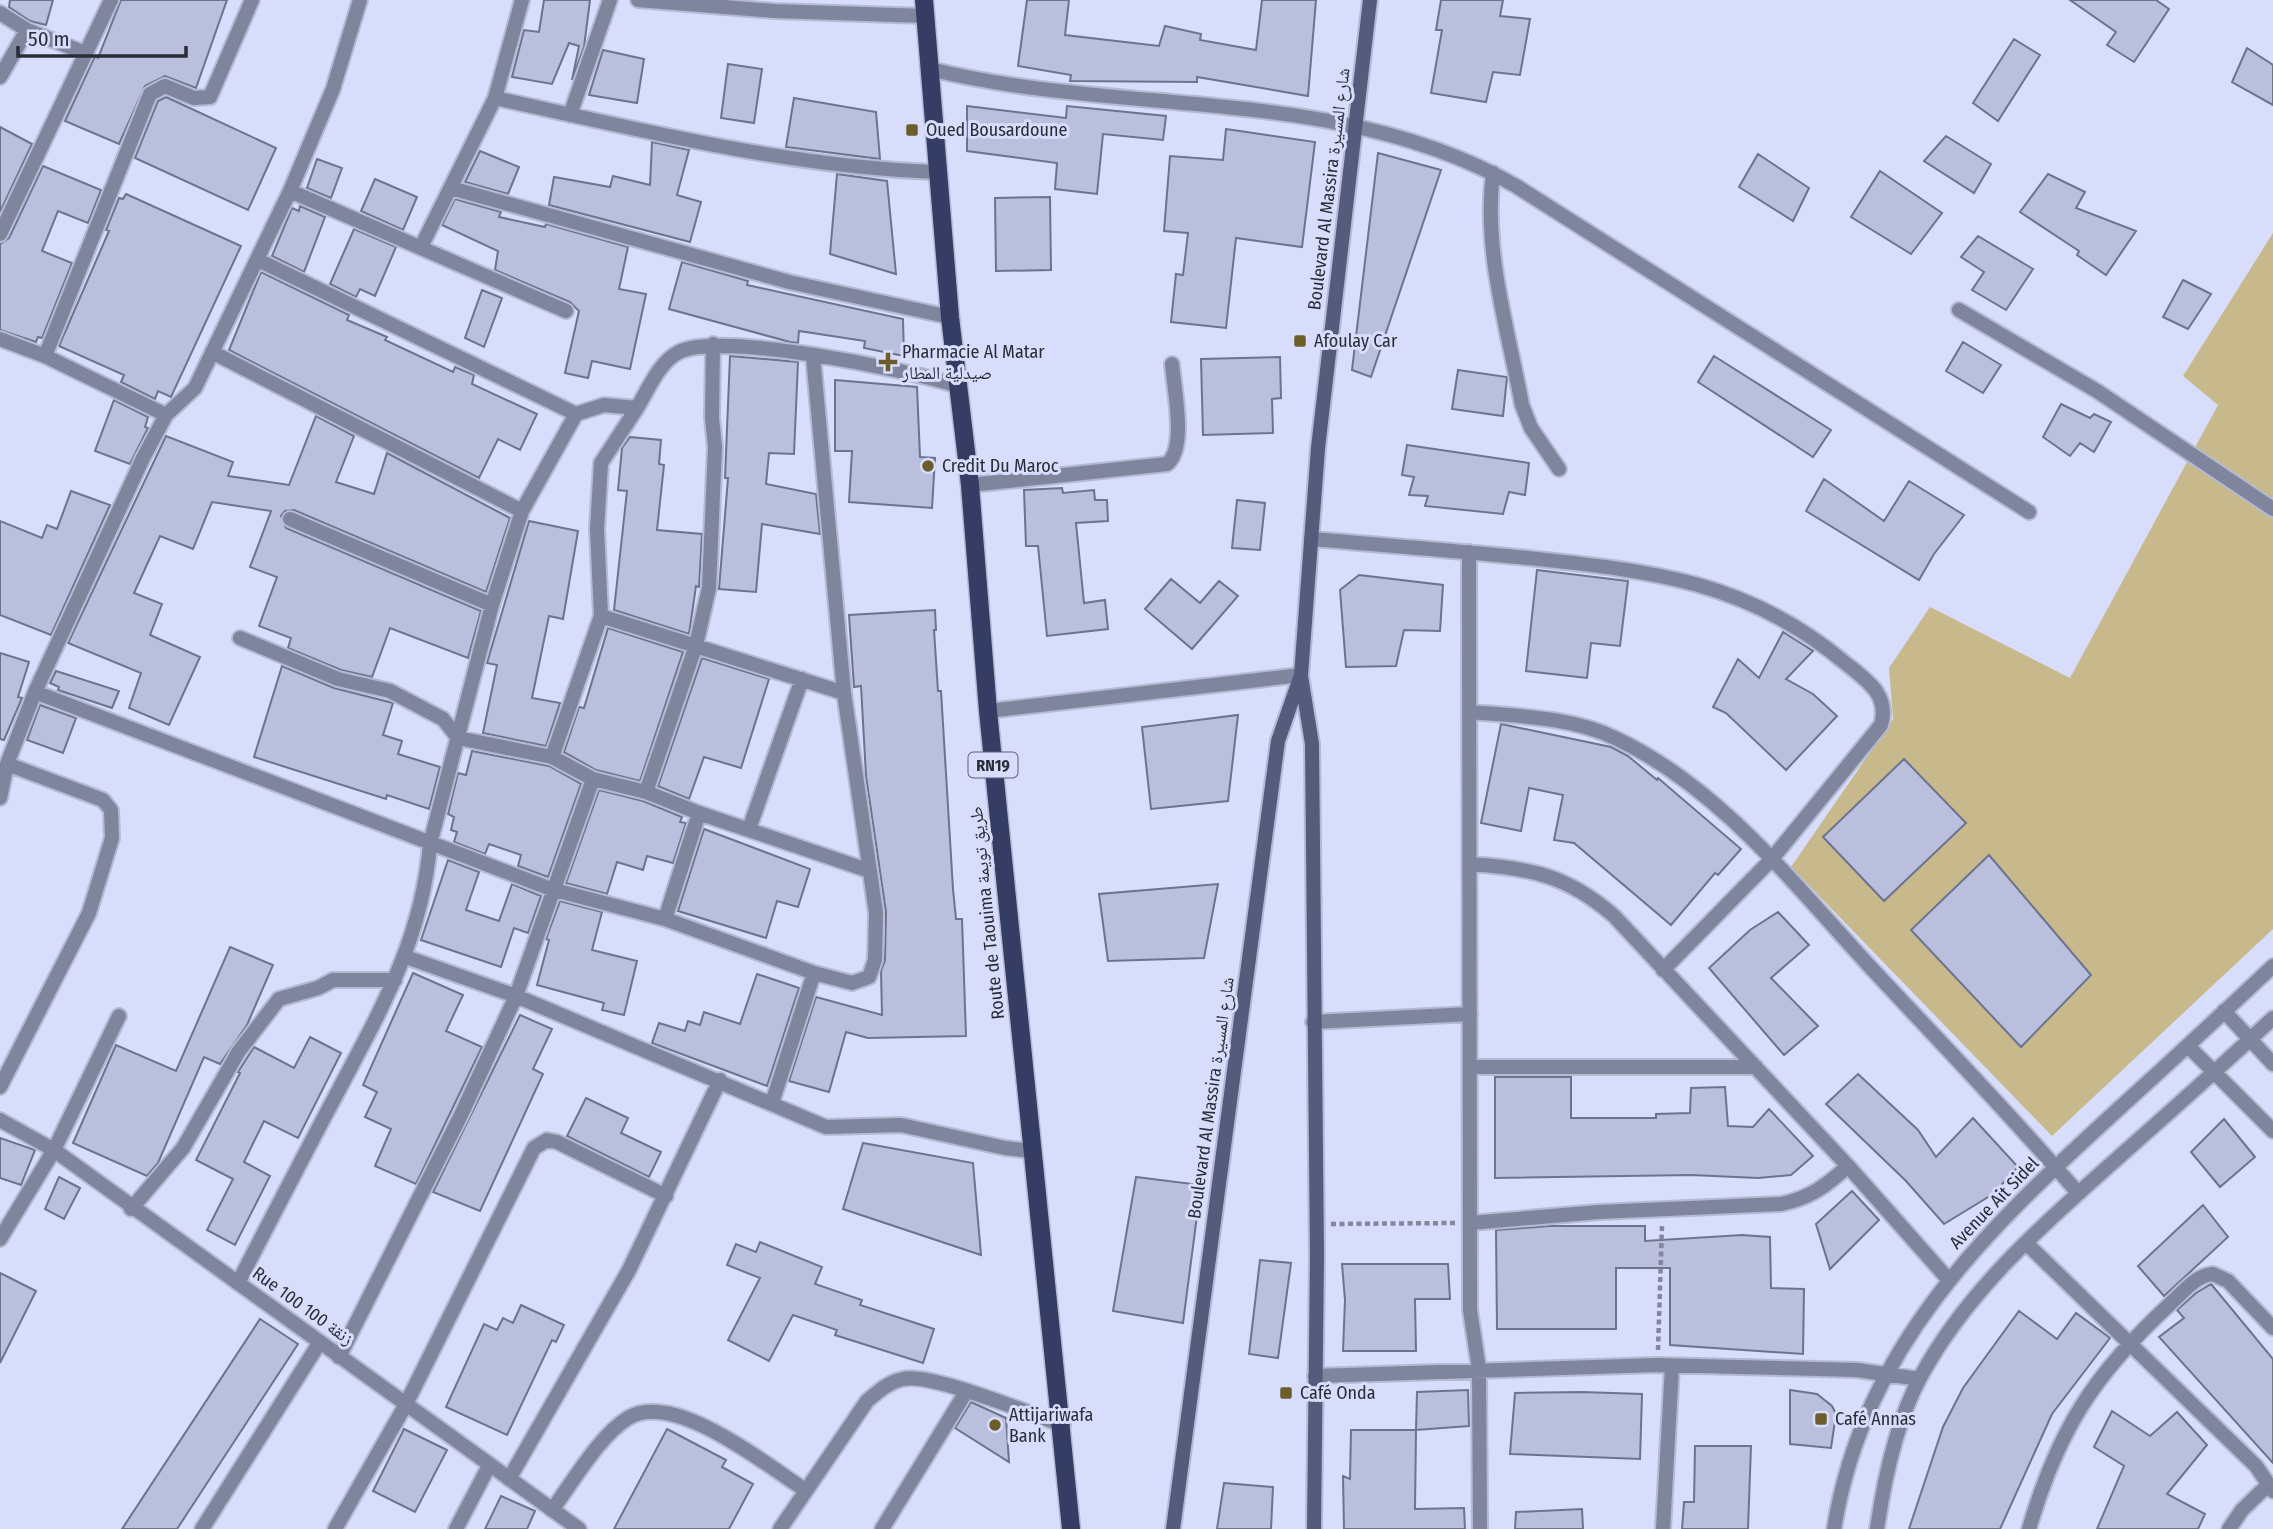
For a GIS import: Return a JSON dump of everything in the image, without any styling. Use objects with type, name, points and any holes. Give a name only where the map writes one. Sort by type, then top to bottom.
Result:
[{"type":"main road","name":"Boulevard Al Massira شارع المسيرة","points":[[1314,1529],[1316,1224],[1312,744],[1301,675],[1318,448],[1370,0]]},
{"type":"main road","name":"Route de Taouima طريق تويمة","points":[[925,8],[950,317],[970,485],[988,711],[1032,1151],[1063,1425],[1071,1529]]},
{"type":"main road","name":"Boulevard Al Massira شارع المسيرة","points":[[1173,1529],[1278,741],[1301,675]]},
{"type":"street","points":[[2,225],[111,0]]},
{"type":"street","points":[[45,356],[150,94],[165,86],[194,98],[210,97],[252,0]]},
{"type":"street","points":[[0,798],[7,764],[35,692],[166,415],[195,388],[290,191],[333,89],[360,0]]},
{"type":"street","points":[[421,247],[495,98],[522,0]]},
{"type":"street","points":[[570,115],[610,0]]},
{"type":"street","points":[[638,0],[774,11],[925,8]]},
{"type":"street","points":[[0,13],[27,30],[85,53]]},
{"type":"street","points":[[0,77],[27,30]]},
{"type":"street","points":[[930,69],[1052,88],[1357,126],[1431,146],[1493,173],[2029,512]]},
{"type":"street","points":[[495,98],[570,115],[869,170],[937,172]]},
{"type":"street","points":[[1493,173],[1490,209],[1492,245],[1522,405],[1543,449],[1559,469]]},
{"type":"street","points":[[451,188],[789,282],[950,317]]},
{"type":"street","points":[[290,191],[566,311]]},
{"type":"street","points":[[258,260],[576,414]]},
{"type":"street","points":[[1959,310],[2097,391],[2273,509]]},
{"type":"street","points":[[0,339],[45,356],[166,415]]},
{"type":"street","points":[[552,757],[601,616],[597,529],[601,463],[666,363],[680,352],[713,344],[813,356],[923,375],[958,386]]},
{"type":"street","points":[[646,792],[696,645],[709,588],[715,447],[712,418],[713,344]]},
{"type":"street","points":[[212,352],[522,511]]},
{"type":"street","points":[[35,692],[551,889],[665,919],[814,973],[852,983],[870,978],[877,936],[844,693],[813,356]]},
{"type":"street","points":[[970,485],[1167,464],[1173,459],[1178,443],[1172,364]]},
{"type":"street","points":[[238,1283],[406,957],[428,870],[430,844],[492,605],[522,511],[576,414],[604,405],[637,408]]},
{"type":"street","points":[[290,519],[492,605]]},
{"type":"street","points":[[1311,539],[1469,552],[1669,575],[1720,590],[1799,626],[1876,688],[1883,706],[1881,725],[1771,860],[1663,970]]},
{"type":"street","points":[[1469,552],[1470,1310],[1479,1369],[1480,1529]]},
{"type":"street","points":[[601,616],[844,693]]},
{"type":"street","points":[[240,638],[338,679],[390,691],[443,719],[458,738],[552,757],[593,779],[646,792],[699,813],[870,871]]},
{"type":"street","points":[[988,711],[1301,675]]},
{"type":"street","points":[[749,829],[802,679]]},
{"type":"street","points":[[1469,712],[1558,721],[1613,737],[1668,767],[1705,796],[1771,860],[2078,1193]]},
{"type":"street","points":[[0,1087],[89,913],[111,838],[113,822],[111,810],[103,800],[7,764]]},
{"type":"street","points":[[340,1357],[461,1115],[516,996],[551,889],[593,779]]},
{"type":"street","points":[[665,919],[699,813]]},
{"type":"street","points":[[1470,864],[1518,867],[1556,877],[1588,894],[1614,916],[1848,1166],[1948,1279]]},
{"type":"street","points":[[406,957],[516,996],[826,1127],[901,1125],[1005,1149],[1032,1151]]},
{"type":"street","name":"Avenue Ait Sidel","points":[[1834,1529],[1859,1432],[1886,1373],[1948,1279],[2056,1167],[2273,966]]},
{"type":"street","points":[[772,1103],[814,973]]},
{"type":"street","points":[[131,1209],[183,1148],[239,1051],[279,999],[318,988],[333,980],[395,980]]},
{"type":"street","points":[[2224,1011],[2273,1064]]},
{"type":"street","points":[[1313,1022],[1470,1014]]},
{"type":"street","points":[[0,1239],[54,1150],[119,1016]]},
{"type":"street","points":[[1877,1529],[1891,1461],[1919,1380],[1940,1342],[2026,1243],[2273,1018]]},
{"type":"street","points":[[2188,1046],[2216,1071],[2273,1131]]},
{"type":"street","points":[[1470,1068],[1756,1067]]},
{"type":"street","points":[[509,1479],[624,1279],[720,1080]]},
{"type":"street","name":"Rue 100 زنقة 100","points":[[0,1120],[54,1150],[131,1209],[320,1342],[552,1510],[570,1526]]},
{"type":"street","points":[[335,1529],[405,1406],[539,1143],[547,1140],[569,1147],[666,1196]]},
{"type":"street","points":[[1470,1223],[1600,1212],[1781,1204],[1805,1199],[1824,1188],[1848,1166]]},
{"type":"street","points":[[2026,1243],[2256,1466],[2271,1487],[2242,1510],[2229,1529]]},
{"type":"street","points":[[2029,1529],[2042,1486],[2071,1420],[2099,1378],[2129,1342],[2205,1274],[2213,1273],[2228,1281],[2273,1328]]},
{"type":"street","points":[[202,1529],[320,1342]]},
{"type":"street","points":[[1315,1376],[1479,1369],[1665,1366],[1886,1373],[1919,1380]]},
{"type":"street","points":[[1663,1529],[1665,1366]]},
{"type":"street","points":[[780,1529],[867,1401],[884,1387],[904,1378],[921,1377],[1063,1425]]},
{"type":"street","points":[[882,1529],[966,1392]]},
{"type":"street","points":[[552,1510],[611,1433],[627,1419],[650,1411],[666,1411],[694,1421],[805,1490]]},
{"type":"street","points":[[456,1529],[489,1466]]},
{"type":"path","points":[[1662,1211],[1665,1366]]},
{"type":"path","points":[[1316,1224],[1470,1223]]},
{"type":"shaded area","points":[[2273,233],[2273,929],[2052,1136],[1791,867],[1893,719],[1889,668],[1930,607],[2070,678],[2218,405],[2183,376]]},
{"type":"building","points":[[10,0],[53,0],[46,25],[30,21],[9,7]]},
{"type":"building","points":[[121,0],[227,0],[196,88],[165,76],[145,86],[119,144],[65,121],[95,56],[98,58]]},
{"type":"building","points":[[544,0],[590,0],[584,47],[572,80],[579,46],[569,43],[552,84],[512,77],[524,30],[539,32]]},
{"type":"building","points":[[1027,0],[1069,0],[1065,35],[1159,46],[1165,26],[1201,34],[1200,40],[1256,50],[1262,0],[1316,0],[1308,96],[1197,77],[1197,82],[1070,81],[1071,75],[1018,66]]},
{"type":"building","points":[[1441,0],[1503,0],[1500,16],[1530,19],[1520,75],[1493,72],[1486,102],[1431,93],[1442,30],[1436,30]]},
{"type":"building","points":[[2070,0],[2156,0],[2169,9],[2134,62],[2107,45],[2116,32]]},
{"type":"building","points":[[2014,39],[2040,55],[1998,121],[1973,103]]},
{"type":"building","points":[[2247,48],[2273,65],[2273,105],[2232,82]]},
{"type":"building","points":[[603,50],[644,59],[637,103],[589,95]]},
{"type":"building","points":[[728,64],[762,69],[754,123],[721,118]]},
{"type":"building","points":[[166,97],[276,148],[248,210],[135,158],[158,101]]},
{"type":"building","points":[[794,98],[876,112],[880,159],[786,147]]},
{"type":"building","points":[[967,106],[1066,118],[1067,106],[1166,116],[1163,140],[1103,134],[1097,194],[1055,189],[1057,163],[967,151]]},
{"type":"building","points":[[0,127],[32,144],[0,212]]},
{"type":"building","points":[[1226,129],[1315,142],[1302,247],[1236,238],[1226,328],[1171,322],[1176,274],[1183,275],[1188,233],[1164,231],[1170,156],[1223,160]]},
{"type":"building","points":[[1946,136],[1991,164],[1974,193],[1924,161]]},
{"type":"building","points":[[652,142],[689,150],[677,195],[701,202],[690,242],[549,205],[554,177],[610,187],[613,176],[650,185]]},
{"type":"building","points":[[480,151],[519,167],[508,194],[465,182]]},
{"type":"building","points":[[1378,153],[1441,170],[1371,377],[1352,370]]},
{"type":"building","points":[[1758,154],[1809,188],[1793,221],[1739,187]]},
{"type":"building","points":[[317,159],[342,168],[331,198],[307,188]]},
{"type":"building","points":[[43,166],[101,190],[88,223],[58,211],[42,251],[72,263],[42,338],[38,337],[36,342],[0,330],[0,244],[9,238]]},
{"type":"building","points":[[1880,171],[1942,213],[1911,254],[1851,217]]},
{"type":"building","points":[[837,174],[887,181],[896,274],[830,254]]},
{"type":"building","points":[[2048,174],[2085,192],[2076,208],[2136,231],[2106,275],[2077,255],[2079,251],[2020,212]]},
{"type":"building","points":[[375,179],[417,197],[403,230],[361,211]]},
{"type":"building","points":[[126,194],[241,246],[171,397],[158,391],[155,399],[121,382],[124,375],[59,346],[109,231],[106,230],[119,198],[123,199]]},
{"type":"building","points":[[1050,197],[1051,270],[996,271],[995,198]]},
{"type":"building","points":[[455,199],[501,212],[499,217],[545,227],[546,224],[628,247],[619,289],[646,294],[630,369],[592,361],[588,378],[565,373],[579,311],[570,302],[495,270],[498,251],[442,225]]},
{"type":"building","points":[[300,206],[325,217],[304,272],[272,256],[292,208],[299,211]]},
{"type":"building","points":[[354,229],[396,247],[375,296],[360,289],[356,297],[330,284]]},
{"type":"building","points":[[1978,236],[2033,269],[2006,310],[1972,290],[1984,272],[1961,257]]},
{"type":"building","points":[[682,262],[748,281],[747,285],[903,319],[904,356],[864,348],[865,341],[799,331],[798,343],[790,342],[669,309]]},
{"type":"building","points":[[261,272],[349,315],[347,320],[387,337],[385,340],[453,372],[455,367],[474,375],[472,384],[537,414],[520,450],[498,439],[479,478],[229,350]]},
{"type":"building","points":[[2183,280],[2211,294],[2188,329],[2163,317]]},
{"type":"building","points":[[482,290],[502,298],[484,347],[465,338]]},
{"type":"building","points":[[1963,342],[2001,365],[1983,393],[1946,371]]},
{"type":"building","points":[[730,356],[798,362],[794,454],[769,453],[766,484],[816,494],[820,534],[762,524],[756,592],[719,589],[728,478],[725,478]]},
{"type":"building","points":[[1714,356],[1831,430],[1813,457],[1698,382]]},
{"type":"building","points":[[1280,357],[1281,398],[1272,399],[1273,433],[1203,435],[1201,359]]},
{"type":"building","points":[[1458,370],[1507,377],[1503,416],[1452,409]]},
{"type":"building","points":[[835,380],[917,387],[920,457],[935,458],[932,508],[849,502],[852,451],[835,451]]},
{"type":"building","points":[[114,400],[148,417],[145,427],[148,428],[130,464],[95,451]]},
{"type":"building","points":[[2061,404],[2090,418],[2094,414],[2111,422],[2094,452],[2080,443],[2070,456],[2043,437]]},
{"type":"building","points":[[316,416],[354,436],[336,482],[374,494],[387,453],[510,518],[486,592],[294,510],[285,511],[281,516],[286,528],[481,611],[468,658],[390,628],[372,677],[341,670],[288,648],[291,638],[259,626],[277,577],[250,567],[271,511],[212,502],[193,549],[160,536],[134,593],[162,604],[150,635],[200,657],[169,725],[129,708],[141,673],[68,643],[166,436],[233,462],[228,476],[289,485]]},
{"type":"building","points":[[630,437],[661,440],[659,464],[664,465],[657,530],[702,534],[699,587],[696,586],[689,634],[614,610],[627,491],[618,490],[622,448]]},
{"type":"building","points":[[1407,445],[1529,463],[1525,495],[1509,492],[1503,514],[1425,506],[1428,496],[1409,495],[1414,477],[1402,475]]},
{"type":"building","points":[[1824,479],[1884,521],[1909,481],[1964,515],[1934,554],[1919,580],[1806,511]]},
{"type":"building","points":[[1062,488],[1063,493],[1094,490],[1095,500],[1107,500],[1108,521],[1076,523],[1084,603],[1105,600],[1108,629],[1047,636],[1038,546],[1026,546],[1024,490]]},
{"type":"building","points":[[71,491],[110,505],[51,635],[0,615],[0,521],[42,538],[47,525],[57,529]]},
{"type":"building","points":[[1237,500],[1265,503],[1260,550],[1232,548]]},
{"type":"building","points":[[529,521],[578,531],[563,619],[549,616],[532,698],[560,703],[546,746],[483,733],[497,665],[487,663]]},
{"type":"building","points":[[1537,570],[1628,581],[1620,646],[1591,643],[1587,678],[1526,671]]},
{"type":"building","points":[[1359,575],[1443,585],[1440,631],[1404,630],[1396,666],[1346,667],[1340,590]]},
{"type":"building","points":[[1171,579],[1200,603],[1219,581],[1238,596],[1192,649],[1145,609]]},
{"type":"building","points":[[935,610],[934,630],[938,691],[941,691],[953,889],[956,919],[962,919],[966,1036],[868,1038],[846,1032],[829,1092],[789,1081],[816,997],[882,1015],[881,971],[885,960],[886,912],[866,776],[861,686],[854,687],[849,615]]},
{"type":"building","points":[[608,628],[683,652],[640,781],[596,770],[564,752],[579,707],[584,708]]},
{"type":"building","points":[[1783,632],[1813,651],[1786,679],[1813,694],[1837,716],[1786,770],[1726,713],[1713,707],[1738,659],[1759,678]]},
{"type":"building","points":[[0,653],[29,662],[18,697],[22,698],[4,740],[0,739]]},
{"type":"building","points":[[702,658],[769,679],[741,768],[704,757],[689,799],[658,786]]},
{"type":"building","points":[[282,666],[334,688],[393,703],[383,735],[402,741],[398,754],[440,767],[429,809],[387,795],[386,799],[254,757]]},
{"type":"building","points":[[56,671],[119,691],[112,708],[58,690],[59,687],[50,683]]},
{"type":"building","points":[[40,705],[76,718],[63,753],[27,740]]},
{"type":"building","points":[[1238,715],[1228,801],[1151,809],[1142,727]]},
{"type":"building","points":[[1501,724],[1611,747],[1628,756],[1657,780],[1658,778],[1741,849],[1718,875],[1715,873],[1671,925],[1574,843],[1554,840],[1563,795],[1529,788],[1521,831],[1481,823]]},
{"type":"building","points":[[472,751],[549,766],[581,784],[548,877],[518,866],[521,855],[489,844],[485,854],[454,842],[457,832],[451,830],[454,817],[448,814],[458,773],[466,775]]},
{"type":"building","points":[[1904,759],[1966,823],[1884,901],[1823,837]]},
{"type":"building","points":[[599,790],[643,801],[682,817],[680,822],[686,823],[673,863],[647,856],[643,870],[617,862],[607,894],[566,883]]},
{"type":"building","points":[[704,829],[810,869],[798,907],[777,901],[766,938],[678,911]]},
{"type":"building","points":[[1989,855],[2091,975],[2021,1047],[1911,930]]},
{"type":"building","points":[[448,860],[479,872],[466,910],[499,921],[512,884],[541,896],[528,933],[514,928],[501,967],[421,940]]},
{"type":"building","points":[[1218,884],[1204,958],[1108,961],[1099,894]]},
{"type":"building","points":[[560,901],[602,912],[592,950],[637,961],[624,1015],[602,1010],[604,1003],[537,985],[549,940],[546,939]]},
{"type":"building","points":[[1778,912],[1809,945],[1771,978],[1818,1026],[1784,1055],[1709,968],[1750,930]]},
{"type":"building","points":[[230,947],[273,965],[247,1025],[220,1064],[204,1057],[158,1163],[147,1176],[73,1143],[116,1045],[176,1071]]},
{"type":"building","points":[[413,973],[463,995],[446,1031],[482,1047],[416,1184],[375,1166],[391,1129],[365,1117],[377,1092],[363,1085]]},
{"type":"building","points":[[757,974],[799,988],[767,1086],[652,1043],[659,1023],[685,1031],[688,1021],[700,1025],[704,1012],[740,1024]]},
{"type":"building","points":[[520,1015],[552,1029],[533,1069],[543,1074],[480,1211],[433,1192]]},
{"type":"building","points":[[310,1037],[341,1053],[298,1138],[264,1121],[244,1162],[270,1176],[235,1245],[207,1230],[233,1179],[196,1160],[240,1073],[238,1072],[254,1047],[294,1068]]},
{"type":"building","points":[[1858,1074],[1918,1130],[1936,1157],[1973,1118],[2018,1167],[1993,1194],[1944,1224],[1906,1181],[1826,1104]]},
{"type":"building","points":[[1495,1077],[1571,1077],[1571,1118],[1656,1118],[1656,1114],[1690,1113],[1691,1088],[1725,1087],[1728,1126],[1753,1127],[1769,1109],[1813,1156],[1791,1175],[1758,1178],[1691,1175],[1495,1178]]},
{"type":"building","points":[[586,1098],[628,1118],[621,1133],[661,1152],[649,1177],[567,1136]]},
{"type":"building","points":[[2224,1119],[2255,1157],[2220,1187],[2191,1152]]},
{"type":"building","points":[[0,1138],[35,1150],[21,1185],[0,1178]]},
{"type":"building","points":[[863,1143],[973,1163],[981,1255],[843,1209]]},
{"type":"building","points":[[59,1177],[80,1188],[64,1219],[45,1209]]},
{"type":"building","points":[[1136,1177],[1201,1185],[1183,1323],[1113,1311]]},
{"type":"building","points":[[1852,1191],[1879,1220],[1830,1269],[1816,1224]]},
{"type":"building","points":[[2203,1205],[2228,1237],[2164,1296],[2138,1266]]},
{"type":"building","points":[[1550,1226],[1645,1226],[1645,1241],[1742,1235],[1770,1237],[1771,1288],[1804,1289],[1803,1354],[1670,1345],[1670,1268],[1616,1268],[1616,1329],[1497,1329],[1496,1230]]},
{"type":"building","points":[[760,1242],[822,1267],[815,1284],[862,1300],[860,1305],[934,1329],[923,1363],[835,1335],[837,1330],[793,1315],[769,1361],[728,1340],[760,1278],[727,1265],[736,1244],[756,1252]]},
{"type":"building","points":[[1260,1260],[1291,1263],[1278,1358],[1249,1354]]},
{"type":"building","points":[[1342,1264],[1448,1264],[1450,1299],[1415,1299],[1416,1351],[1343,1351],[1345,1300]]},
{"type":"building","points":[[0,1273],[36,1291],[0,1363]]},
{"type":"building","points":[[2211,1284],[2273,1359],[2273,1463],[2159,1337],[2184,1318],[2177,1310]]},
{"type":"building","points":[[521,1305],[564,1325],[556,1342],[552,1340],[507,1435],[446,1407],[484,1324],[497,1330],[503,1318],[513,1323]]},
{"type":"building","points":[[2019,1311],[2057,1339],[2076,1313],[2110,1338],[2052,1414],[2000,1529],[1909,1529],[1943,1427],[1963,1388]]},
{"type":"building","points":[[260,1319],[298,1344],[177,1529],[122,1529]]},
{"type":"building","points":[[1468,1390],[1469,1426],[1416,1430],[1417,1392]]},
{"type":"building","points":[[1790,1390],[1817,1394],[1832,1406],[1836,1414],[1831,1448],[1790,1444]]},
{"type":"building","points":[[1515,1393],[1642,1394],[1640,1459],[1510,1454]]},
{"type":"building","points":[[971,1402],[1006,1418],[1009,1462],[955,1428]]},
{"type":"building","points":[[2112,1411],[2150,1436],[2177,1412],[2207,1445],[2167,1494],[2205,1514],[2198,1529],[2097,1529],[2124,1466],[2094,1447]]},
{"type":"building","points":[[404,1429],[447,1450],[415,1512],[373,1491]]},
{"type":"building","points":[[667,1429],[726,1460],[722,1467],[753,1484],[729,1529],[614,1529]]},
{"type":"building","points":[[1351,1430],[1416,1430],[1415,1509],[1464,1508],[1465,1529],[1344,1529],[1343,1476],[1350,1479]]},
{"type":"building","points":[[1695,1446],[1751,1446],[1748,1529],[1682,1529],[1684,1502],[1694,1502]]},
{"type":"building","points":[[1224,1483],[1273,1487],[1271,1529],[1217,1529]]},
{"type":"building","points":[[501,1496],[535,1511],[527,1529],[485,1529]]},
{"type":"building","points":[[1582,1509],[1583,1529],[1515,1529],[1516,1512]]},
{"type":"place","name":"Oued Bousardoune","points":[[912,130]]},
{"type":"place","name":"Afoulay Car","points":[[1300,341]]},
{"type":"place","name":"Pharmacie Al Matar صيدلية المطار","points":[[888,362]]},
{"type":"place","name":"Credit Du Maroc","points":[[928,466]]},
{"type":"place","name":"Café Onda","points":[[1286,1393]]},
{"type":"place","name":"Café Annas","points":[[1821,1419]]},
{"type":"place","name":"Attijariwafa Bank","points":[[995,1425]]}]
